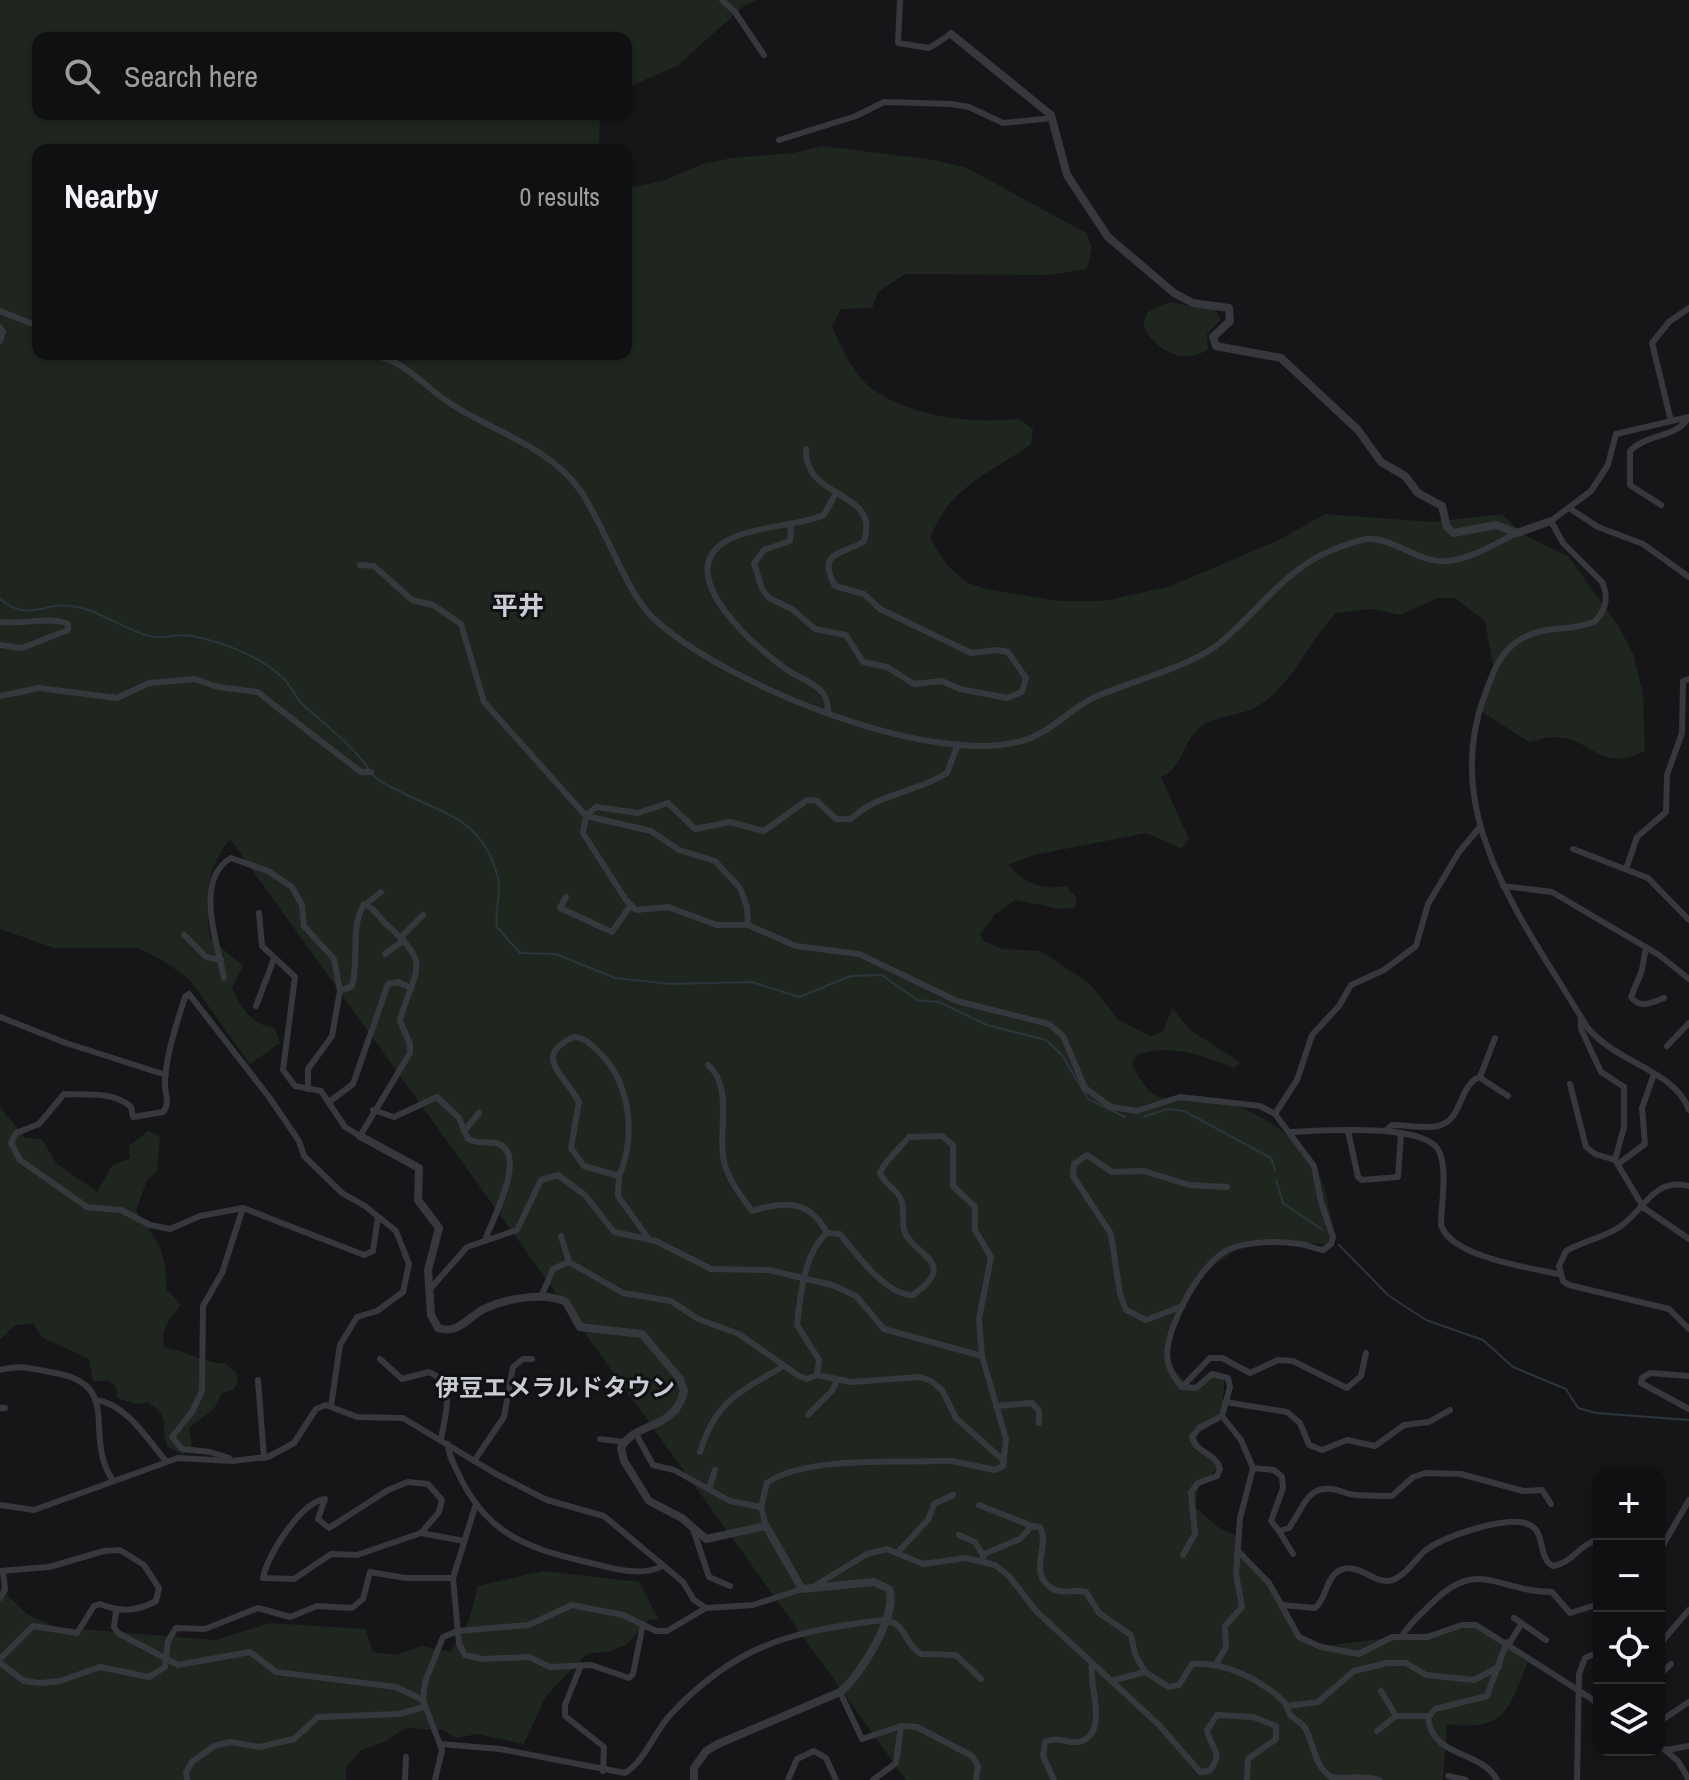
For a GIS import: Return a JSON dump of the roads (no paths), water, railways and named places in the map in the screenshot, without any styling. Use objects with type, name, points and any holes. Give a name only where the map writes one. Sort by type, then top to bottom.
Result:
[{"type":"street","points":[[722,0],[752,34],[764,55]]},
{"type":"street","points":[[900,0],[898,43],[929,48],[951,34],[1053,118],[1067,175],[1108,237],[1174,293],[1193,303],[1229,308],[1230,321],[1213,337],[1216,346],[1229,351],[1267,353],[1298,371],[1358,430],[1381,462],[1405,476],[1418,493],[1442,506],[1450,531],[1465,533],[1496,525],[1517,533]]},
{"type":"street","points":[[779,140],[856,116],[884,102],[969,107],[1003,123],[1053,118]]},
{"type":"street","points":[[1671,421],[1652,343],[1669,322],[1689,308]]},
{"type":"street","points":[[0,311],[32,324]]},
{"type":"street","points":[[0,327],[3,332],[0,341]]},
{"type":"street","points":[[389,360],[416,375],[454,406],[535,450],[578,488],[645,608],[655,619],[728,669],[884,734],[958,744],[1018,742],[1075,713],[1096,697],[1199,657],[1231,634],[1303,567],[1337,549],[1372,539],[1434,561],[1447,561],[1551,521],[1591,491],[1602,476],[1616,434],[1689,417]]},
{"type":"street","points":[[1661,505],[1630,485],[1630,451],[1646,439],[1684,425],[1689,417]]},
{"type":"street","points":[[791,526],[790,541],[764,550],[754,563],[762,589],[769,598],[792,609],[815,629],[846,635],[863,662],[887,667],[909,683],[923,685],[942,681],[960,689],[991,692],[1007,698],[1022,692],[1026,678],[1008,652],[971,653],[880,609],[864,594],[835,586],[829,572],[832,557],[841,549],[860,544],[867,528],[865,516],[858,505],[836,493],[810,472],[806,449]]},
{"type":"street","points":[[828,712],[828,703],[821,690],[785,669],[741,629],[707,579],[707,559],[724,542],[791,526],[828,512],[836,493]]},
{"type":"street","points":[[1569,508],[1598,527],[1643,544],[1689,577]]},
{"type":"street","points":[[1551,521],[1563,543],[1602,582],[1606,590],[1605,607],[1599,617],[1586,626],[1544,628],[1526,636],[1499,660],[1479,711],[1470,752],[1480,827],[1490,860],[1503,886],[1581,1017],[1605,1048],[1679,1090],[1689,1110]]},
{"type":"street","points":[[360,565],[374,566],[412,600],[433,605],[461,624],[484,702],[586,816],[651,831],[679,850],[715,861],[740,888],[747,907],[748,925]]},
{"type":"street","points":[[0,622],[22,625],[60,621],[68,624],[63,633],[22,648],[0,645]]},
{"type":"street","points":[[0,696],[39,688],[63,688],[100,698],[117,698],[149,683],[173,678],[247,689],[269,698],[361,772],[371,772]]},
{"type":"street","points":[[1626,869],[1637,837],[1666,812],[1667,775],[1680,743],[1687,690],[1684,679],[1689,679]]},
{"type":"street","points":[[958,744],[947,773],[913,791],[871,802],[847,820],[836,819],[812,800],[800,803],[764,831],[730,822],[695,829],[668,803],[638,813],[596,807],[586,816],[582,828],[631,905],[641,910],[668,907],[717,925],[748,925],[796,946],[859,954],[957,1001],[1049,1024],[1063,1036],[1085,1088],[1111,1107],[1137,1111],[1180,1097],[1253,1102],[1275,1114],[1314,1166],[1321,1202],[1331,1229],[1331,1244],[1323,1250],[1296,1243],[1254,1243],[1222,1252],[1203,1271],[1183,1306],[1167,1354],[1170,1368],[1182,1387],[1192,1389],[1208,1375],[1225,1375],[1231,1384],[1222,1416],[1196,1430],[1192,1437],[1197,1447],[1218,1462],[1220,1469],[1217,1476],[1198,1483],[1191,1492],[1195,1534],[1183,1555]]},
{"type":"street","points":[[1275,1114],[1298,1077],[1309,1041],[1351,985],[1384,970],[1416,946],[1428,904],[1459,852],[1480,827]]},
{"type":"street","points":[[1573,849],[1648,878],[1689,920]]},
{"type":"street","points":[[224,978],[211,894],[219,867],[231,858],[237,858],[280,877],[292,887],[302,905],[304,926],[334,959],[340,991],[332,1036],[308,1069],[308,1089]]},
{"type":"street","points":[[1503,886],[1552,892],[1646,947],[1689,979]]},
{"type":"street","points":[[340,991],[352,986],[358,955],[353,931],[366,904],[381,892]]},
{"type":"street","points":[[566,897],[560,908],[612,932],[631,905]]},
{"type":"street","points":[[360,1136],[410,1053],[411,1047],[400,1021],[417,974],[416,956],[366,904]]},
{"type":"street","points":[[259,913],[262,946],[295,977],[283,1070],[295,1086],[321,1091],[345,1127],[419,1168],[418,1200],[439,1228],[429,1263],[432,1320],[444,1331],[456,1329],[488,1308],[541,1297],[566,1302],[580,1327],[642,1334],[680,1379],[683,1396],[673,1412],[654,1428],[624,1442],[600,1439]]},
{"type":"street","points":[[385,954],[423,915]]},
{"type":"street","points":[[184,935],[206,957],[221,960]]},
{"type":"street","points":[[1646,947],[1642,970],[1631,997],[1635,1002],[1646,1005],[1664,998]]},
{"type":"street","points":[[256,1006],[274,959]]},
{"type":"street","points":[[329,1102],[353,1084],[388,984],[398,982],[411,988]]},
{"type":"street","points":[[331,1406],[339,1351],[360,1315],[379,1310],[405,1287],[409,1264],[406,1251],[396,1231],[378,1217],[342,1193],[304,1156],[299,1141],[269,1097],[189,994],[181,1010],[166,1075],[168,1103],[163,1112],[133,1117],[131,1107],[123,1101],[99,1094],[64,1094],[39,1124],[16,1133],[11,1149],[28,1166],[83,1205],[121,1210],[156,1228],[170,1229],[200,1216],[243,1208],[364,1255],[373,1251],[378,1217]]},
{"type":"street","points":[[0,1017],[66,1043],[166,1075]]},
{"type":"street","points":[[1581,1017],[1581,1029],[1601,1072],[1624,1087],[1624,1127],[1616,1162]]},
{"type":"street","points":[[1667,1046],[1689,1023]]},
{"type":"street","points":[[619,1176],[584,1166],[571,1148],[579,1102],[552,1063],[552,1056],[555,1049],[574,1037],[588,1041],[608,1060],[622,1086],[628,1145],[619,1176],[618,1196],[648,1238]]},
{"type":"street","points":[[1385,1131],[1392,1125],[1425,1127],[1445,1123],[1455,1114],[1471,1082],[1480,1077],[1495,1038]]},
{"type":"street","points":[[708,1065],[715,1072],[721,1092],[725,1167],[740,1196],[752,1211],[781,1202],[798,1205],[816,1217],[827,1233]]},
{"type":"street","points":[[1616,1162],[1645,1144],[1642,1108],[1654,1074]]},
{"type":"street","points":[[1480,1077],[1508,1096]]},
{"type":"street","points":[[1570,1084],[1586,1147],[1616,1162],[1641,1206],[1689,1239]]},
{"type":"street","points":[[373,1110],[394,1117],[437,1097],[449,1105],[472,1142],[492,1143],[508,1152],[512,1165],[486,1238]]},
{"type":"street","points":[[464,1131],[479,1113]]},
{"type":"street","points":[[1348,1131],[1358,1177],[1362,1180],[1398,1177],[1401,1133]]},
{"type":"street","points":[[1289,1132],[1385,1131],[1430,1142],[1438,1150],[1441,1225],[1450,1239],[1473,1252],[1559,1274],[1569,1285],[1669,1309],[1689,1329]]},
{"type":"street","points":[[492,1143],[495,1133]]},
{"type":"street","points":[[802,1589],[766,1526],[761,1507],[767,1483],[812,1468],[952,1461],[995,1470],[1004,1461],[1006,1439],[982,1356],[979,1310],[991,1257],[975,1230],[975,1207],[953,1186],[951,1140],[914,1135],[881,1167],[882,1178],[900,1197],[907,1236],[927,1254],[933,1266],[931,1276],[915,1294],[899,1293],[868,1267],[840,1234],[827,1233],[821,1239],[804,1278],[797,1328],[819,1360],[817,1375]]},
{"type":"street","points":[[1183,1306],[1146,1320],[1126,1310],[1120,1294],[1111,1234],[1073,1176],[1074,1164],[1087,1155],[1112,1172],[1144,1171],[1189,1185],[1227,1187]]},
{"type":"street","points":[[431,1288],[467,1247],[486,1238],[517,1230],[538,1186],[552,1175],[561,1176],[585,1195],[614,1232],[648,1238],[711,1269],[769,1270],[851,1293],[878,1325],[891,1332],[982,1356]]},
{"type":"street","points":[[1559,1274],[1560,1260],[1566,1251],[1619,1227],[1664,1185],[1689,1186]]},
{"type":"street","points":[[232,1461],[210,1452],[182,1449],[172,1437],[192,1412],[202,1391],[203,1306],[222,1273],[243,1208]]},
{"type":"street","points":[[561,1236],[569,1262],[625,1294],[671,1301],[698,1319],[739,1334],[782,1367],[803,1378],[817,1375],[857,1382],[920,1377],[931,1381],[942,1390],[956,1418],[1004,1461]]},
{"type":"street","points":[[541,1297],[553,1269],[569,1262]]},
{"type":"street","points":[[1182,1387],[1205,1360],[1216,1357],[1250,1373],[1278,1360],[1300,1362],[1347,1388],[1361,1376],[1366,1353]]},
{"type":"street","points":[[380,1359],[402,1379],[429,1372],[444,1383],[448,1399],[441,1439]]},
{"type":"street","points":[[474,1461],[504,1417],[513,1367],[523,1359],[532,1359]]},
{"type":"street","points":[[0,1370],[20,1366],[72,1374],[87,1383],[95,1400],[102,1461],[113,1481]]},
{"type":"street","points":[[700,1452],[706,1434],[723,1405],[782,1367]]},
{"type":"street","points":[[1689,1376],[1650,1373],[1642,1378],[1641,1383],[1689,1409]]},
{"type":"street","points":[[258,1380],[264,1458]]},
{"type":"street","points":[[808,1415],[832,1391],[837,1380]]},
{"type":"street","points":[[95,1400],[110,1403],[120,1411],[166,1461]]},
{"type":"street","points":[[1225,1402],[1287,1412],[1303,1426],[1309,1445],[1322,1450],[1347,1440],[1375,1446],[1404,1425],[1429,1422],[1450,1410]]},
{"type":"street","points":[[996,1406],[1032,1403],[1039,1411],[1039,1423]]},
{"type":"street","points":[[0,1505],[34,1510],[178,1458],[232,1461],[264,1458],[294,1443],[316,1409],[331,1406],[357,1417],[403,1418],[474,1461],[554,1503],[604,1516],[683,1582],[694,1600],[706,1608],[753,1605],[802,1589],[880,1583],[889,1589],[892,1598],[886,1620],[859,1676],[840,1692],[711,1748],[694,1768],[694,1780]]},
{"type":"street","points":[[1216,1664],[1226,1647],[1225,1626],[1242,1607],[1236,1574],[1241,1503],[1253,1468],[1241,1440],[1222,1416]]},
{"type":"street","points":[[636,1434],[653,1465],[674,1470],[730,1501],[761,1507]]},
{"type":"street","points":[[624,1442],[621,1457],[645,1497],[682,1518],[711,1540],[766,1526]]},
{"type":"street","points":[[448,1444],[475,1507],[508,1535],[537,1548],[621,1569],[649,1571],[662,1566]]},
{"type":"street","points":[[1253,1468],[1274,1470],[1282,1477],[1283,1488],[1271,1521],[1293,1554]]},
{"type":"street","points":[[709,1489],[715,1470]]},
{"type":"street","points":[[1279,1531],[1289,1528],[1307,1499],[1323,1487],[1333,1486],[1353,1494],[1392,1496],[1410,1479],[1426,1473],[1461,1474],[1523,1491],[1542,1490],[1551,1504]]},
{"type":"street","points":[[421,1533],[443,1504],[425,1483],[408,1482],[388,1490],[329,1528],[322,1526],[318,1519],[325,1499],[322,1498],[286,1531],[269,1557],[263,1578],[294,1579],[331,1554],[357,1555],[421,1533],[464,1541]]},
{"type":"street","points":[[897,1553],[928,1520],[934,1504],[953,1495]]},
{"type":"street","points":[[1665,1542],[1689,1500]]},
{"type":"street","points":[[979,1505],[1043,1530],[1039,1564],[1044,1580],[1056,1591],[1086,1592],[1099,1613],[1131,1635],[1145,1672],[1169,1687],[1179,1685],[1190,1665],[1216,1664],[1253,1681],[1287,1706],[1305,1728],[1320,1765],[1330,1776],[1342,1780],[1365,1775],[1379,1780]]},
{"type":"street","points":[[475,1507],[453,1578],[461,1652],[470,1658],[525,1657],[550,1667],[581,1665],[631,1676],[643,1624]]},
{"type":"street","points":[[1282,1605],[1315,1608],[1323,1601],[1333,1575],[1343,1569],[1361,1570],[1384,1580],[1396,1579],[1442,1539],[1483,1528],[1523,1522],[1531,1525],[1537,1530],[1545,1558],[1553,1566],[1566,1563],[1588,1542],[1593,1541]]},
{"type":"street","points":[[813,1588],[867,1554],[887,1549],[923,1564],[983,1558],[1020,1539],[1032,1526]]},
{"type":"street","points":[[693,1529],[695,1544],[709,1577],[730,1586]]},
{"type":"street","points":[[959,1535],[975,1542],[983,1558],[1005,1571],[1036,1611],[1111,1681],[1202,1776],[1212,1767],[1218,1754],[1207,1736],[1209,1725],[1221,1714],[1240,1714],[1273,1724],[1278,1731],[1276,1739],[1248,1759],[1247,1780]]},
{"type":"street","points":[[0,1598],[5,1590],[2,1571],[49,1567],[113,1549],[126,1552],[153,1575],[158,1594],[150,1605],[116,1612],[100,1604],[94,1606],[83,1628],[74,1634],[33,1626],[0,1661],[24,1681],[41,1683],[60,1681],[100,1667],[149,1677],[160,1673],[168,1641],[176,1628],[205,1629],[258,1608],[290,1617],[317,1606],[352,1608],[363,1599],[370,1572],[405,1578],[453,1578]]},
{"type":"street","points":[[1238,1551],[1262,1574],[1299,1637],[1341,1652],[1359,1654],[1382,1641],[1402,1636],[1427,1637],[1470,1625],[1483,1627],[1593,1700]]},
{"type":"street","points":[[1402,1636],[1438,1597],[1463,1579],[1483,1578],[1523,1590],[1552,1592],[1570,1613],[1593,1606]]},
{"type":"street","points":[[435,1780],[441,1766],[440,1744],[424,1704],[437,1644],[443,1637],[458,1631],[529,1625],[572,1605],[606,1610],[667,1631],[698,1616],[706,1608]]},
{"type":"street","points":[[1665,1638],[1689,1610]]},
{"type":"street","points":[[116,1612],[114,1627],[118,1633],[165,1660],[186,1664],[250,1652],[281,1673],[396,1687],[424,1704]]},
{"type":"street","points":[[1514,1618],[1546,1640]]},
{"type":"street","points":[[440,1744],[505,1750],[603,1771],[620,1773],[631,1770],[669,1716],[746,1652],[815,1631],[886,1620],[898,1624],[921,1654],[956,1655],[981,1679]]},
{"type":"street","points":[[1377,1731],[1396,1716],[1429,1716],[1435,1709],[1487,1696],[1508,1643],[1522,1623]]},
{"type":"street","points":[[1577,1780],[1579,1674],[1585,1658],[1593,1655]]},
{"type":"street","points":[[1287,1706],[1318,1702],[1354,1671],[1387,1663],[1406,1663],[1429,1676],[1471,1680],[1499,1667]]},
{"type":"street","points":[[1054,1780],[1043,1756],[1045,1742],[1053,1738],[1080,1742],[1090,1736],[1094,1726],[1092,1664]]},
{"type":"street","points":[[1665,1670],[1671,1664]]},
{"type":"street","points":[[581,1665],[565,1705],[565,1716],[604,1747],[603,1771]]},
{"type":"street","points":[[1111,1681],[1145,1672]]},
{"type":"street","points":[[1381,1691],[1396,1716]]},
{"type":"street","points":[[840,1692],[862,1739],[901,1726],[917,1727],[964,1750],[977,1763],[976,1780]]},
{"type":"street","points":[[1665,1718],[1689,1702]]},
{"type":"street","points":[[187,1780],[192,1762],[222,1743],[259,1747],[294,1739],[318,1717],[399,1714],[424,1704]]},
{"type":"street","points":[[1429,1716],[1433,1733],[1448,1750],[1483,1765],[1497,1780]]},
{"type":"street","points":[[873,1780],[896,1763],[901,1726]]},
{"type":"street","points":[[1665,1747],[1689,1746]]},
{"type":"street","points":[[788,1780],[797,1759],[814,1751],[826,1758],[836,1780]]},
{"type":"street","points":[[1665,1751],[1689,1780]]},
{"type":"street","points":[[405,1780],[406,1757]]},
{"type":"street","points":[[1448,1776],[1466,1780]]},
{"type":"waterway","points":[[0,599],[10,606],[28,611],[60,606],[81,608],[149,636],[192,636],[242,652],[265,664],[285,680],[303,705],[346,743],[369,769]]},
{"type":"waterway","points":[[372,774],[385,784],[460,821],[483,843],[498,878],[497,927],[520,953],[556,954],[615,978],[671,984],[752,982],[799,997],[851,976],[882,975],[917,1000],[939,1002],[987,1025],[1046,1040],[1062,1055],[1088,1099],[1125,1117]]},
{"type":"waterway","points":[[1144,1117],[1167,1109],[1184,1111],[1271,1158],[1275,1170]]},
{"type":"waterway","points":[[1276,1180],[1283,1203],[1321,1229]]},
{"type":"waterway","points":[[1339,1245],[1389,1296],[1426,1320],[1483,1340],[1513,1367],[1566,1389],[1578,1408],[1596,1413],[1689,1420]]},
{"type":"district","name":"平井","points":[[518,606]]},
{"type":"district","name":"伊豆エメラルドタウン","points":[[555,1388]]}]
